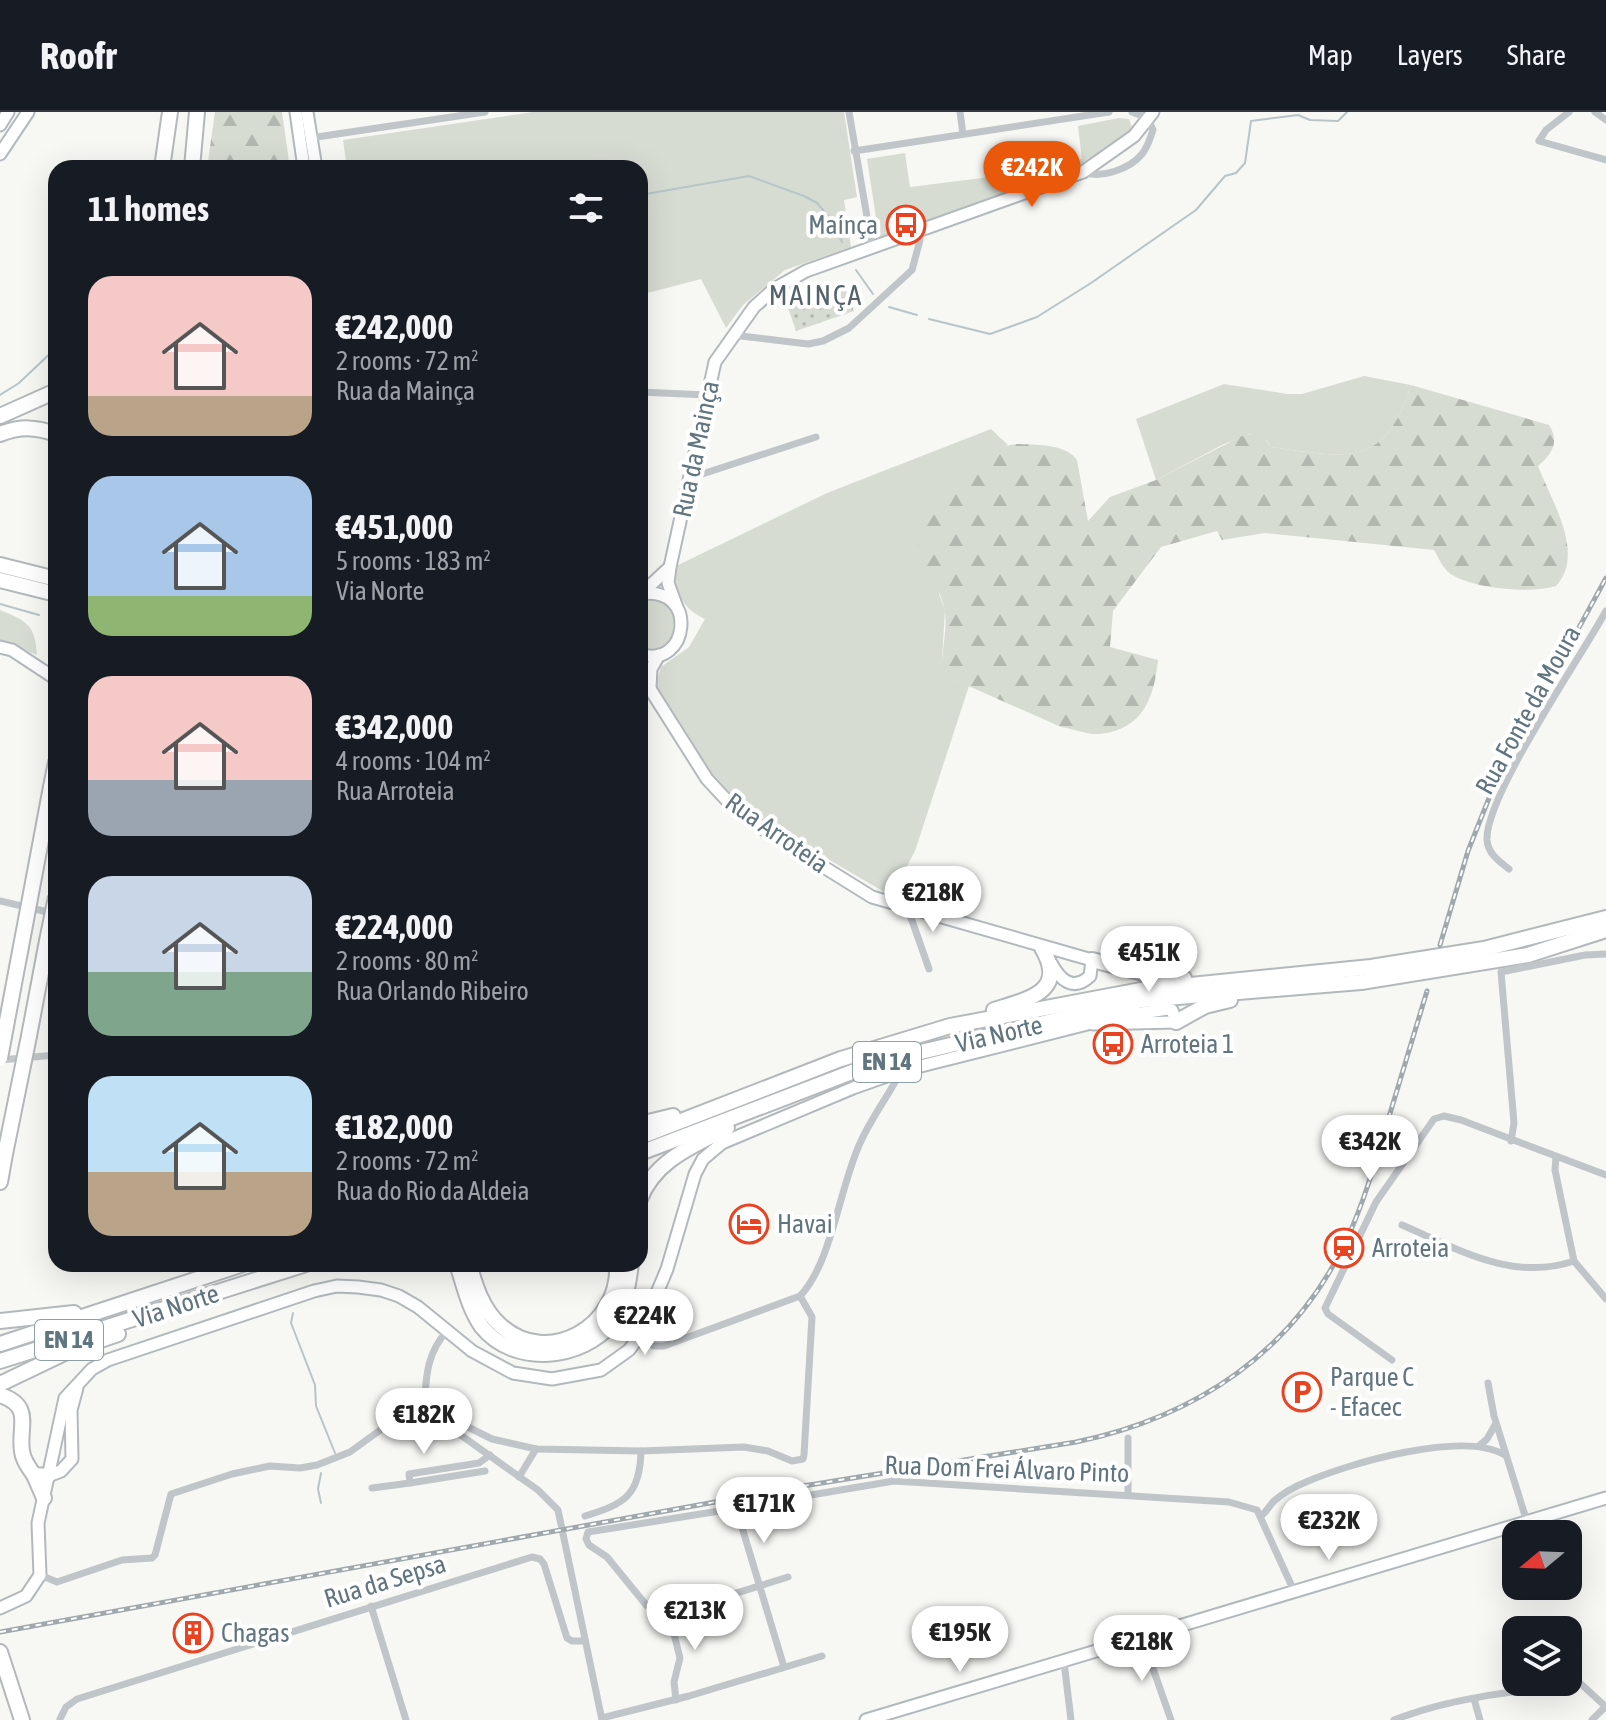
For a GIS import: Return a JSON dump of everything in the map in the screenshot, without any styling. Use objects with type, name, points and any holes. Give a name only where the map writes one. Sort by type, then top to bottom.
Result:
[{"type":"highway","points":[[163,160],[170,112]]},
{"type":"highway","points":[[193,160],[197,112]]},
{"type":"highway","points":[[0,416],[48,395]]},
{"type":"highway","points":[[0,434],[32,427],[48,432]]},
{"type":"highway","points":[[0,565],[48,577]]},
{"type":"highway","points":[[0,580],[48,592]]},
{"type":"highway","points":[[0,1059],[48,803]]},
{"type":"highway","name":"Via Norte","points":[[648,1134],[885,1044],[950,1026],[1141,990],[1371,967],[1484,949],[1606,918]]},
{"type":"highway","name":"Via Norte","points":[[648,1150],[908,1055],[1142,1000],[1361,982],[1528,955],[1606,930]]},
{"type":"highway","points":[[0,1182],[48,937]]},
{"type":"highway","points":[[950,1026],[1034,997],[1047,985],[1051,976],[1045,952]]},
{"type":"highway","points":[[1092,960],[1155,976],[1176,978],[1259,972],[1280,975]]},
{"type":"highway","points":[[1176,1022],[1216,1002],[1279,996],[1305,986]]},
{"type":"highway","points":[[648,1122],[807,1072]]},
{"type":"highway","points":[[648,1183],[684,1149],[778,1100]]},
{"type":"highway","name":"Via Norte","points":[[0,1344],[218,1272]]},
{"type":"highway","name":"Via Norte","points":[[0,1361],[282,1272]]},
{"type":"highway","points":[[460,1272],[470,1303],[484,1329],[508,1346],[544,1354],[578,1348],[602,1333],[621,1308],[630,1272]]},
{"type":"highway","points":[[472,1272],[482,1301],[497,1323],[521,1337],[544,1342],[568,1339],[599,1319],[615,1287],[616,1272]]},
{"type":"highway","points":[[0,1321],[98,1311]]},
{"type":"highway","points":[[0,1384],[71,1350],[117,1335],[138,1319]]},
{"type":"highway","points":[[0,1395],[16,1403],[21,1411],[23,1457],[48,1474],[44,1498]]},
{"type":"highway","points":[[0,1652],[22,1720]]},
{"type":"street","points":[[0,125],[8,112]]},
{"type":"street","points":[[296,112],[313,160]]},
{"type":"street","points":[[305,160],[307,112]]},
{"type":"street","points":[[306,138],[485,112]]},
{"type":"street","points":[[849,112],[872,246]]},
{"type":"street","points":[[960,112],[963,134]]},
{"type":"street","points":[[854,151],[1109,112]]},
{"type":"street","points":[[1132,112],[1150,115]]},
{"type":"street","points":[[1569,112],[1546,130],[1539,141],[1606,160]]},
{"type":"street","points":[[1595,112],[1606,120]]},
{"type":"street","points":[[0,154],[25,113]]},
{"type":"street","name":"Rua da Mainça","points":[[1083,172],[1093,176],[1112,172],[1136,161],[1145,150],[1153,130],[1150,115]]},
{"type":"street","name":"Rua da Mainça","points":[[659,655],[670,650],[682,628],[681,616],[668,583],[715,362],[754,307],[774,289],[806,271],[1083,172],[1134,136],[1150,115]]},
{"type":"street","points":[[733,335],[808,344],[849,328],[912,270],[920,240],[919,229]]},
{"type":"street","points":[[648,392],[707,395]]},
{"type":"street","points":[[690,478],[816,437]]},
{"type":"street","points":[[648,587],[670,567]]},
{"type":"street","points":[[648,594],[666,597],[676,605]]},
{"type":"street","name":"Rua Fonte da Moura","points":[[1509,869],[1491,852],[1487,837],[1490,825],[1525,748],[1606,611]]},
{"type":"street","points":[[0,647],[12,650],[48,674]]},
{"type":"street","points":[[648,654],[659,655],[651,669],[650,687]]},
{"type":"street","name":"Rua Arroteia","points":[[648,684],[707,779],[734,808],[872,897],[1045,952],[1092,960]]},
{"type":"street","points":[[0,901],[48,912]]},
{"type":"street","points":[[908,909],[929,969]]},
{"type":"street","points":[[1045,952],[1056,973],[1071,984],[1086,981],[1090,976],[1092,960]]},
{"type":"street","points":[[1511,1141],[1514,1123],[1501,972],[1585,955],[1606,954]]},
{"type":"street","points":[[0,1608],[26,1596],[40,1575],[38,1523],[49,1485],[48,1474],[65,1398],[83,1377],[108,1360],[337,1286],[381,1290],[399,1296],[418,1307],[472,1351],[503,1370],[552,1379],[601,1370],[629,1350],[638,1338],[667,1269],[695,1174],[712,1150],[751,1129],[901,1071],[1115,1017],[1168,1009],[1174,1013],[1176,1022]]},
{"type":"street","points":[[0,1059],[48,1056]]},
{"type":"street","points":[[638,1338],[654,1346],[664,1346],[800,1296],[810,1286],[861,1141],[901,1071]]},
{"type":"street","points":[[1392,1360],[1328,1314],[1325,1308],[1376,1202],[1434,1119],[1444,1116],[1461,1120],[1606,1175]]},
{"type":"street","points":[[1556,1157],[1555,1170],[1574,1261],[1606,1299]]},
{"type":"street","points":[[1402,1225],[1499,1266],[1549,1268],[1574,1261]]},
{"type":"street","points":[[40,1575],[57,1582],[122,1560],[152,1558],[171,1494],[232,1474],[270,1466],[300,1468],[341,1457],[390,1423],[424,1409],[436,1409],[492,1439],[536,1449],[641,1451],[744,1447],[768,1451],[792,1461],[803,1459],[812,1317],[800,1296]]},
{"type":"street","points":[[424,1409],[429,1357],[447,1331]]},
{"type":"street","points":[[48,1474],[72,1459],[72,1401],[83,1377]]},
{"type":"street","points":[[1488,1383],[1496,1423],[1526,1520]]},
{"type":"street","points":[[424,1409],[554,1505],[560,1516],[602,1719],[822,1656]]},
{"type":"street","points":[[1480,1445],[1496,1423]]},
{"type":"street","points":[[1128,1438],[1128,1494]]},
{"type":"street","points":[[1294,1591],[1262,1515],[1275,1500],[1305,1482],[1413,1450],[1480,1445],[1505,1455]]},
{"type":"street","points":[[519,1477],[536,1449]]},
{"type":"street","points":[[585,1516],[624,1501],[636,1481],[641,1451]]},
{"type":"street","points":[[410,1483],[409,1474],[479,1463],[490,1455]]},
{"type":"street","points":[[453,1467],[454,1476]]},
{"type":"street","points":[[372,1488],[485,1471]]},
{"type":"street","name":"Rua Dom Frei Álvaro Pinto","points":[[669,1614],[659,1613],[647,1606],[607,1557],[589,1545],[586,1539],[588,1532],[776,1502],[781,1505],[800,1501],[805,1496],[882,1481],[1229,1502],[1257,1510],[1262,1515]]},
{"type":"street","points":[[1534,1520],[1606,1498]]},
{"type":"street","points":[[740,1508],[741,1524],[784,1667]]},
{"type":"street","points":[[866,1720],[1502,1529]]},
{"type":"street","name":"Rua da Sepsa","points":[[60,1719],[66,1707],[77,1699],[532,1557],[544,1564],[567,1638],[585,1641]]},
{"type":"street","points":[[676,1700],[674,1682],[680,1658],[669,1614],[788,1577]]},
{"type":"street","points":[[371,1606],[406,1720]]},
{"type":"street","points":[[1142,1637],[1171,1720]]},
{"type":"street","points":[[1064,1662],[1071,1720]]},
{"type":"street","points":[[1394,1720],[1414,1712],[1474,1699],[1581,1684],[1606,1706],[1597,1718]]},
{"type":"street","points":[[1474,1699],[1480,1720]]},
{"type":"green space","points":[[215,112],[282,112],[289,160],[208,160]]},
{"type":"green space","points":[[533,112],[844,112],[857,197],[844,200],[851,247],[785,270],[743,305],[726,328],[701,279],[648,293],[648,160],[346,160],[343,140]]},
{"type":"green space","points":[[1129,119],[1133,130],[1072,170],[879,237],[867,159],[905,153],[910,187],[1070,167],[1070,161],[1082,159],[1078,126]]},
{"type":"green space","points":[[844,281],[854,311],[796,331],[786,302]]},
{"type":"green space","points":[[1364,376],[1411,385],[1400,413],[1388,432],[1374,445],[1359,452],[1320,454],[1271,447],[1267,441],[1250,434],[1224,444],[1156,480],[1136,419],[1224,384],[1302,394]]},
{"type":"green space","points":[[1411,385],[1549,425],[1554,437],[1553,447],[1538,466],[1563,527],[1568,559],[1556,586],[1516,590],[1470,582],[1448,572],[1434,550],[1265,533],[1222,540],[1217,531],[1161,547],[1113,611],[1110,647],[1158,660],[1144,709],[1127,726],[1100,734],[1061,727],[930,669],[942,661],[945,612],[915,533],[918,508],[933,492],[992,453],[1020,444],[1052,446],[1072,455],[1077,460],[1088,521],[1110,497],[1156,480],[1242,436],[1257,433],[1271,447],[1297,451],[1320,454],[1359,452],[1374,445],[1388,432],[1400,413]]},
{"type":"green space","points":[[991,429],[1008,445],[928,497],[939,594],[945,610],[942,661],[931,669],[969,686],[915,851],[891,896],[763,821],[733,799],[712,774],[656,685],[661,667],[689,647],[705,619],[690,610],[681,598],[676,583],[676,566],[827,493]]},
{"type":"green space","points":[[648,599],[670,608],[675,618],[672,638],[665,646],[648,649]]},
{"type":"green space","points":[[0,610],[28,625],[37,655],[0,640]]},
{"type":"waterway","points":[[929,319],[990,334],[1037,317],[1196,210],[1225,176],[1236,173],[1245,163],[1251,121],[1298,115],[1310,120],[1338,121],[1347,112]]},
{"type":"waterway","points":[[648,194],[749,176],[817,203],[829,217],[842,242]]},
{"type":"waterway","points":[[856,270],[873,294]]},
{"type":"waterway","points":[[889,307],[917,315]]},
{"type":"waterway","points":[[0,395],[19,383],[48,356]]},
{"type":"waterway","points":[[0,604],[39,615]]},
{"type":"waterway","points":[[293,1313],[291,1323],[315,1385],[316,1406],[335,1453]]},
{"type":"waterway","points":[[321,1473],[318,1489],[321,1503]]},
{"type":"railway","points":[[1440,945],[1468,851],[1497,778],[1606,578]]},
{"type":"railway","points":[[0,1632],[803,1486],[1076,1442],[1162,1416],[1201,1397],[1237,1374],[1270,1346],[1299,1315],[1325,1279],[1347,1239],[1363,1199],[1427,991]]},
{"type":"place","name":"Maínça","points":[[906,225]]},
{"type":"place","name":"Arroteia 1","points":[[1113,1044]]},
{"type":"place","name":"Havai","points":[[749,1224]]},
{"type":"place","name":"Arroteia","points":[[1344,1248]]},
{"type":"place","name":"Parque C - Efacec","points":[[1302,1392]]},
{"type":"place","name":"Chagas","points":[[193,1633]]},
{"type":"district","name":"MAINÇA","points":[[816,295]]}]
